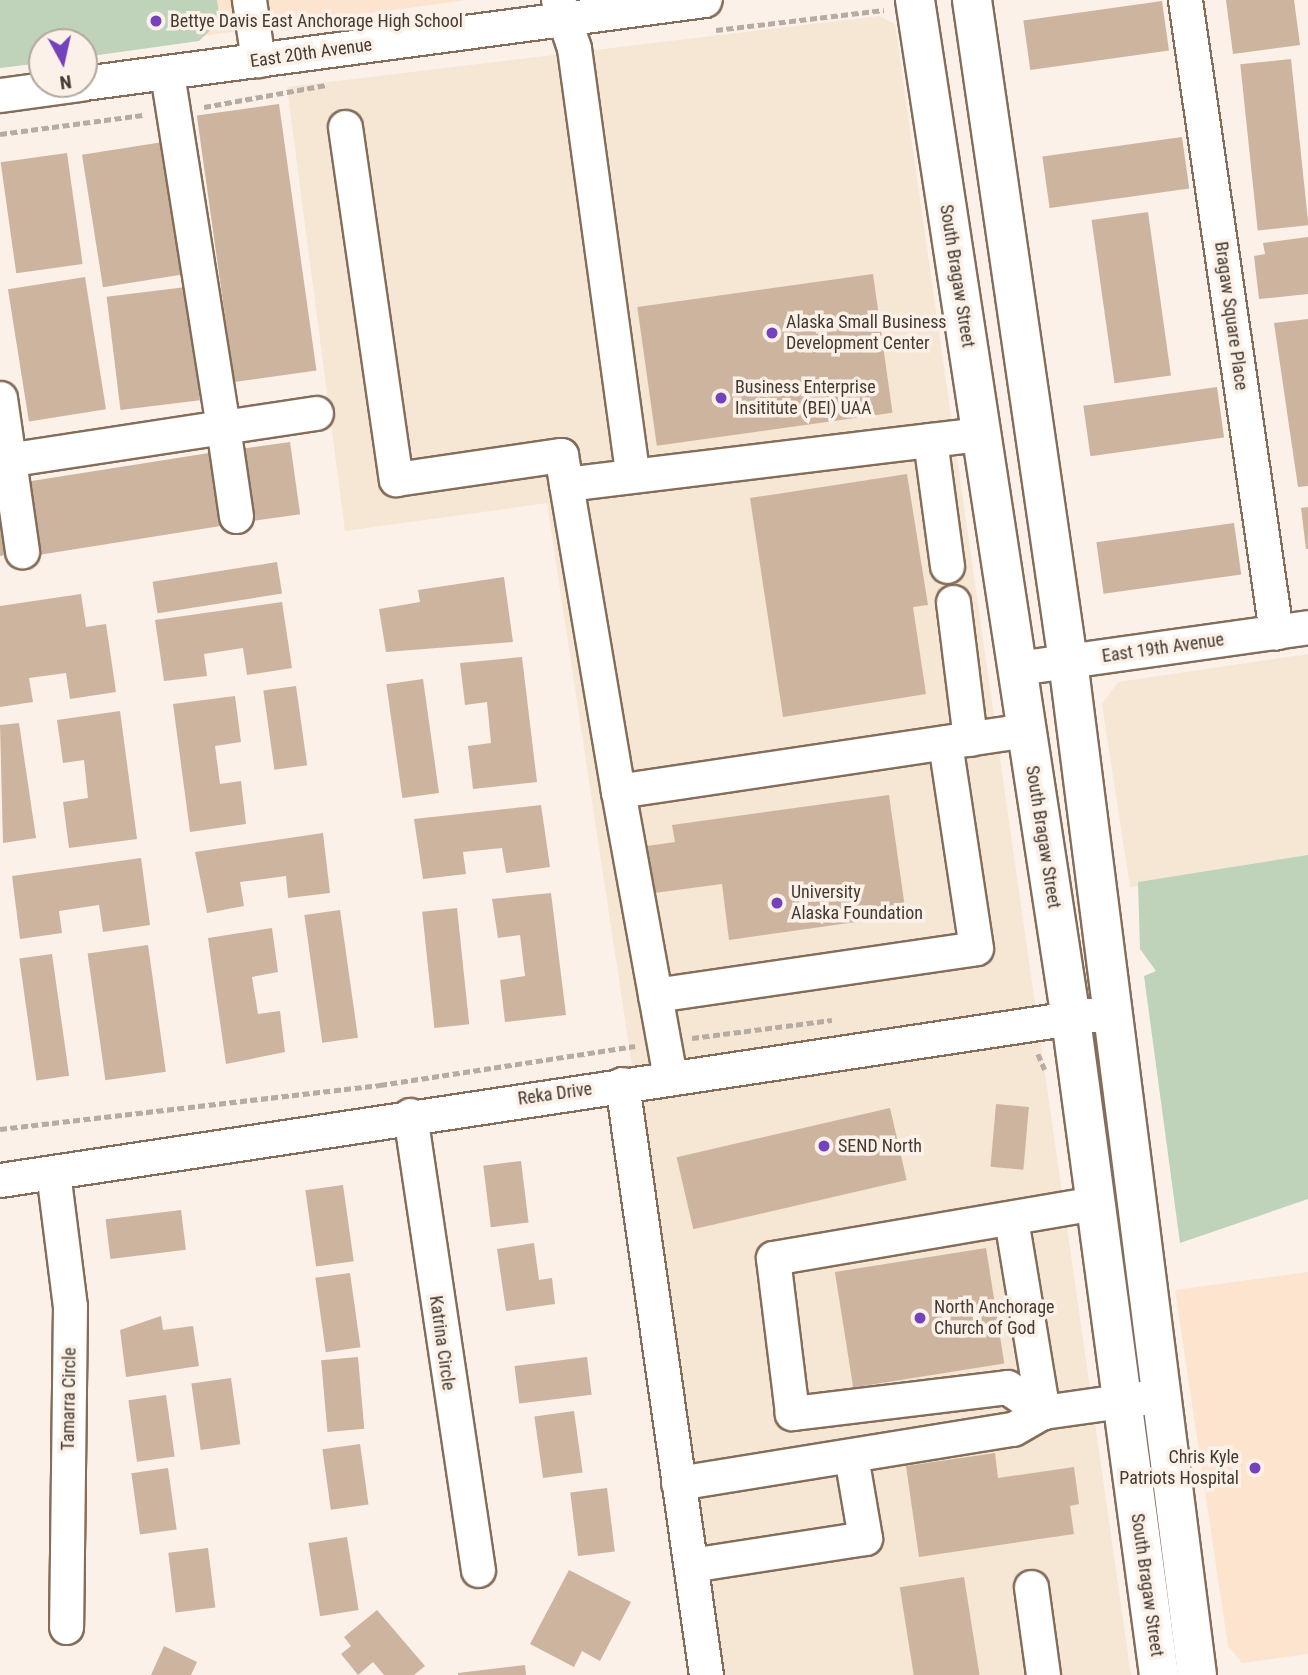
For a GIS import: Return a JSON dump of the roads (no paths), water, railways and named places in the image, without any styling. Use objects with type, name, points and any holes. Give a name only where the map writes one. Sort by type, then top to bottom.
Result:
[{"type":"main road","name":"South Bragaw Street","points":[[915,0],[1071,1018],[1159,1675]]},
{"type":"main road","name":"South Bragaw Street","points":[[972,0],[1068,661],[1196,1675]]},
{"type":"street","points":[[249,0],[258,60]]},
{"type":"street","name":"East 20th Avenue","points":[[98,82],[258,60],[563,9],[704,0]]},
{"type":"street","name":"Bragaw Square Place","points":[[1185,0],[1292,629]]},
{"type":"street","points":[[563,9],[632,474]]},
{"type":"street","points":[[167,72],[236,516]]},
{"type":"street","name":"East 20th Avenue","points":[[0,95],[28,91]]},
{"type":"street","points":[[345,127],[397,479],[561,455],[670,1077]]},
{"type":"street","points":[[0,398],[5,460],[22,551]]},
{"type":"street","points":[[5,460],[316,413]]},
{"type":"street","points":[[566,484],[981,434]]},
{"type":"street","points":[[930,440],[947,566]]},
{"type":"street","points":[[655,995],[976,948],[958,741],[953,602]]},
{"type":"street","name":"East 19th Avenue","points":[[1017,668],[1292,629]]},
{"type":"street","points":[[618,791],[1027,730]]},
{"type":"street","name":"Reka Drive","points":[[0,1180],[410,1115],[1111,1013]]},
{"type":"street","points":[[622,1084],[706,1675]]},
{"type":"street","name":"Katrina Circle","points":[[410,1115],[478,1570]]},
{"type":"street","name":"Tamarra Circle","points":[[53,1172],[70,1306],[66,1628]]},
{"type":"street","points":[[1043,1412],[1007,1387],[792,1413],[774,1258],[1096,1203]]},
{"type":"street","points":[[1011,1219],[1043,1412]]},
{"type":"street","points":[[678,1483],[1013,1429],[1043,1412],[1161,1395]]},
{"type":"street","points":[[691,1565],[865,1538],[852,1456]]},
{"type":"street","points":[[1031,1587],[1043,1675]]},
{"type":"place","name":"Bettye Davis East Anchorage High School","points":[[156,21]]},
{"type":"place","name":"Alaska Small Business Development Center","points":[[772,333]]},
{"type":"place","name":"Business Enterprise Insititute (BEI) UAA","points":[[721,398]]},
{"type":"place","name":"University Alaska Foundation","points":[[777,903]]},
{"type":"place","name":"SEND North","points":[[824,1146]]},
{"type":"place","name":"North Anchorage Church of God","points":[[920,1318]]},
{"type":"place","name":"Chris Kyle Patriots Hospital","points":[[1255,1468]]}]
